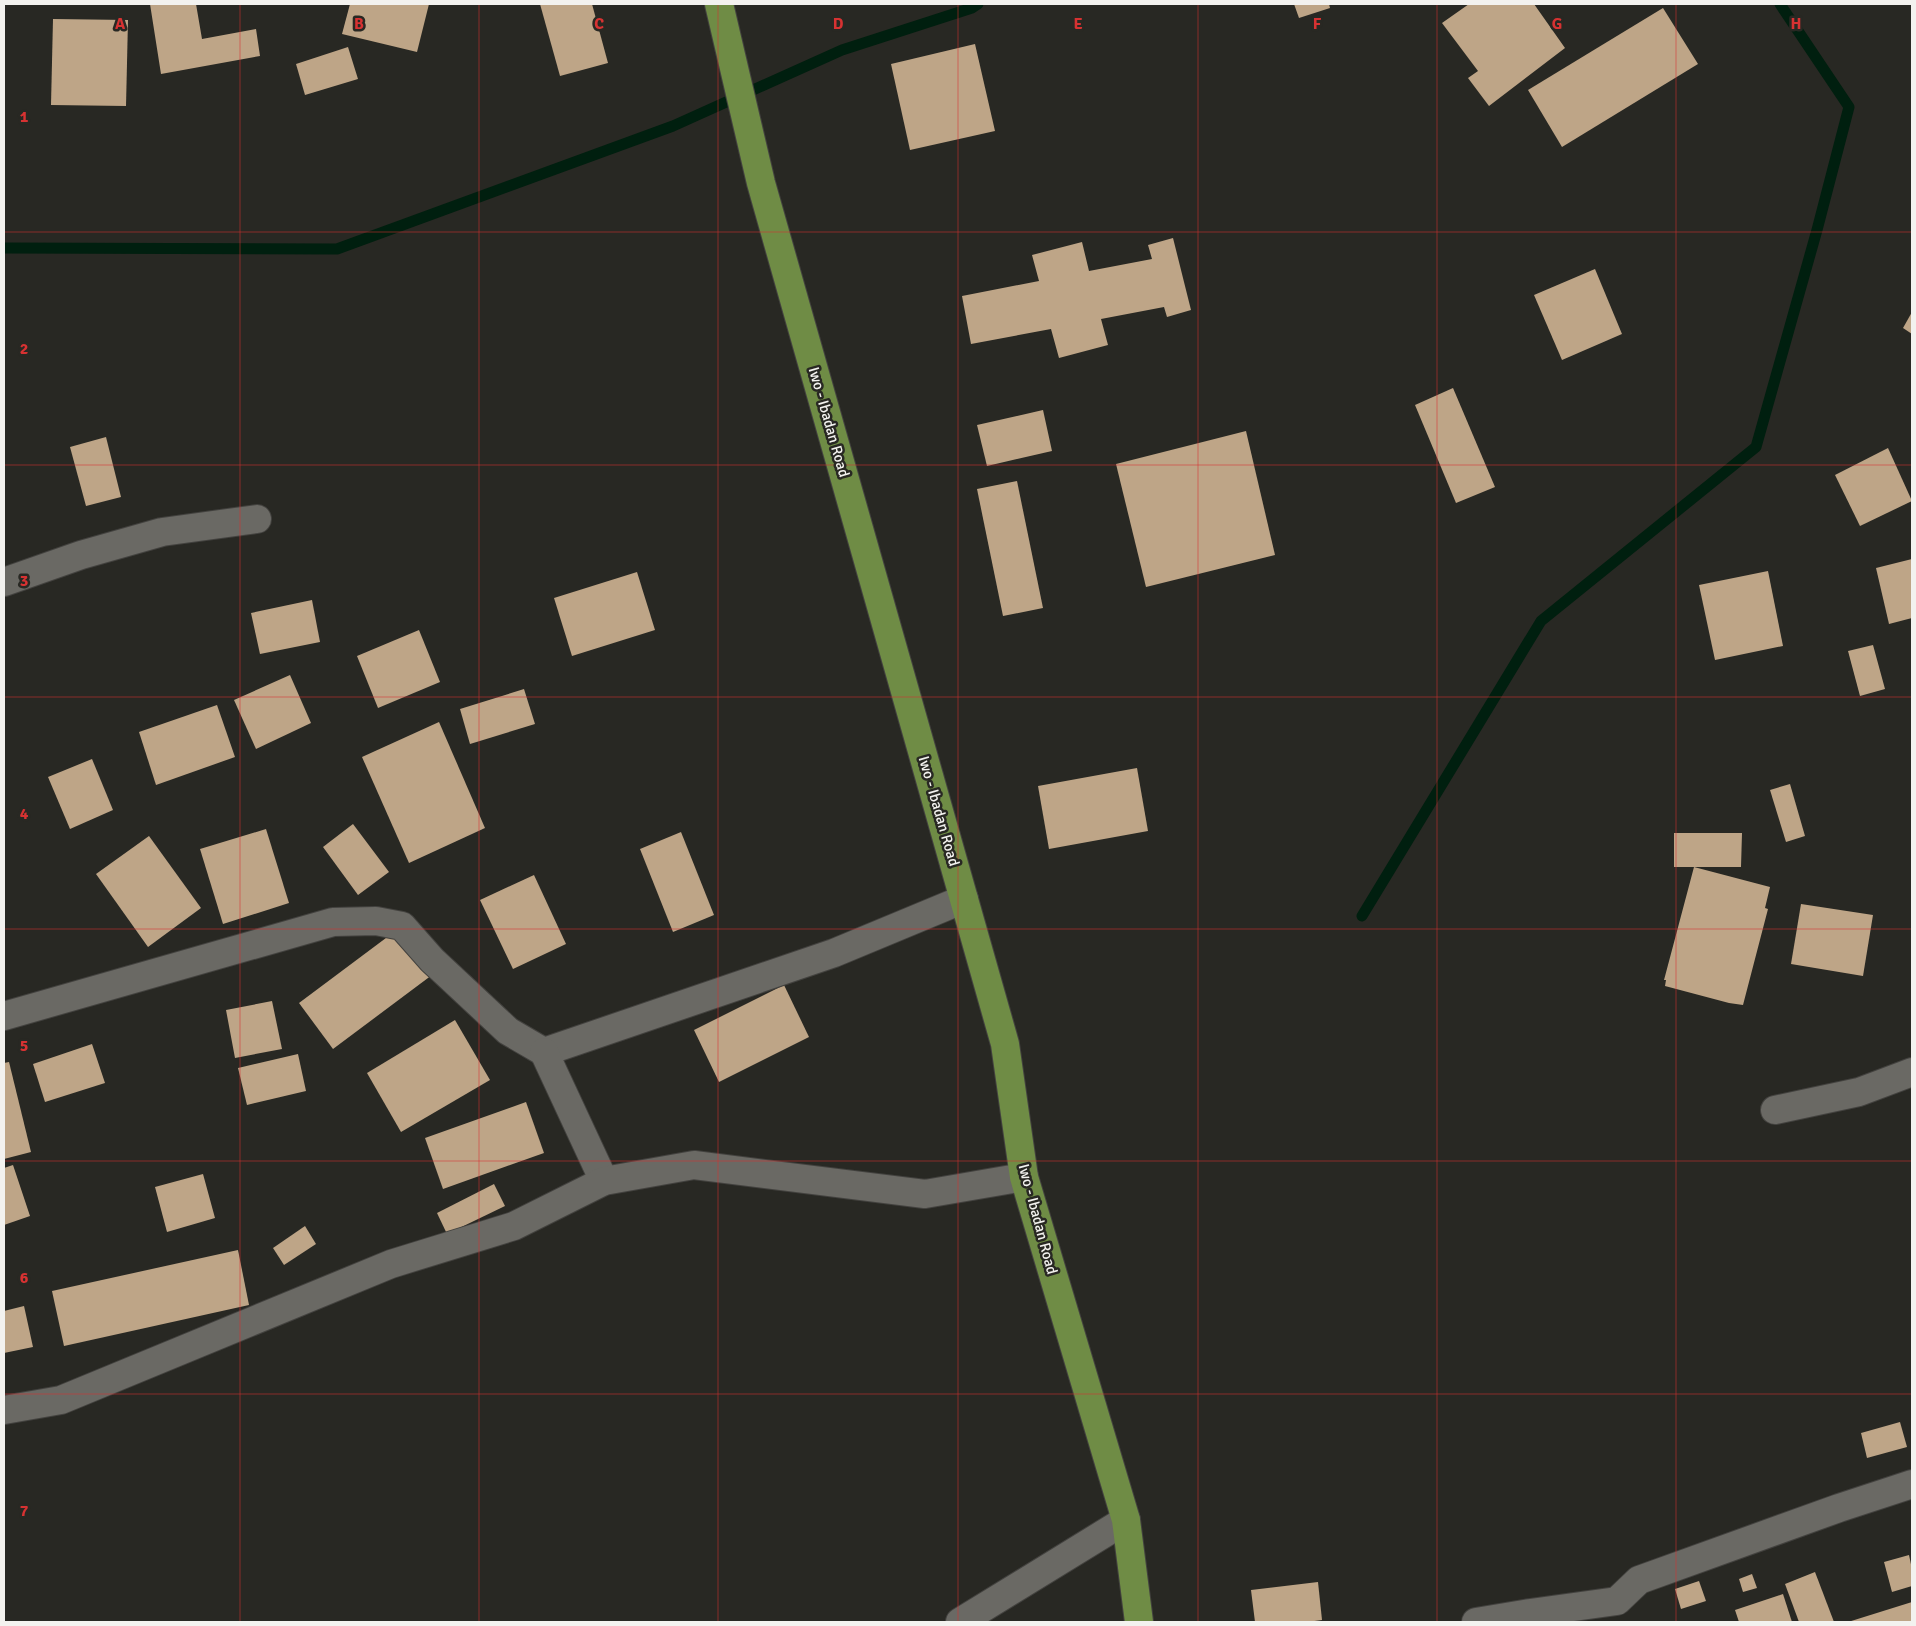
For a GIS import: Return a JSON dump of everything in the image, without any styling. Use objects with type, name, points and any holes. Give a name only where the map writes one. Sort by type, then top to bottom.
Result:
[{"type":"main road","name":"Iwo - Ibadan Road","points":[[720,9],[761,182],[1005,1044],[1024,1177],[1126,1520],[1139,1622]]},
{"type":"street","points":[[4,582],[81,555],[162,532],[257,519]]},
{"type":"street","points":[[544,1052],[834,952],[964,899]]},
{"type":"street","points":[[4,1016],[333,922],[376,921],[402,926],[432,960],[508,1031],[544,1052],[604,1181]]},
{"type":"street","points":[[1775,1110],[1859,1092],[1912,1072]]},
{"type":"street","points":[[4,1410],[61,1400],[391,1264],[514,1226],[604,1181],[694,1166],[925,1194],[1024,1177]]},
{"type":"street","points":[[1476,1622],[1530,1613],[1619,1612],[1639,1580],[1838,1508],[1912,1484]]},
{"type":"street","points":[[960,1622],[1126,1520]]},
{"type":"building","points":[[150,4],[196,4],[202,39],[256,29],[260,56],[161,74]]},
{"type":"building","points":[[350,4],[429,4],[417,52],[342,34]]},
{"type":"building","points":[[540,4],[592,4],[608,63],[560,76]]},
{"type":"building","points":[[1294,4],[1329,4],[1330,8],[1299,18]]},
{"type":"building","points":[[1469,4],[1534,4],[1565,48],[1489,106],[1468,78],[1478,71],[1442,23]]},
{"type":"building","points":[[1663,8],[1698,64],[1562,147],[1528,90]]},
{"type":"building","points":[[53,19],[128,20],[126,106],[51,105]]},
{"type":"building","points":[[975,44],[995,131],[910,150],[891,64]]},
{"type":"building","points":[[348,47],[358,79],[305,95],[296,64]]},
{"type":"building","points":[[1173,238],[1191,310],[1167,317],[1164,307],[1101,319],[1108,345],[1059,358],[1051,329],[971,344],[962,296],[1039,281],[1032,255],[1082,242],[1089,271],[1152,259],[1148,245]]},
{"type":"building","points":[[1595,269],[1622,334],[1562,360],[1534,295]]},
{"type":"building","points":[[1912,312],[1912,334],[1903,328]]},
{"type":"building","points":[[1453,388],[1495,487],[1456,503],[1415,405]]},
{"type":"building","points":[[1043,410],[1052,451],[987,466],[977,425]]},
{"type":"building","points":[[1246,431],[1275,555],[1146,587],[1116,464]]},
{"type":"building","points":[[106,437],[121,497],[86,506],[70,447]]},
{"type":"building","points":[[1888,448],[1912,501],[1860,526],[1835,475]]},
{"type":"building","points":[[1017,481],[1043,608],[1003,616],[977,489]]},
{"type":"building","points":[[1912,559],[1912,618],[1889,624],[1876,568]]},
{"type":"building","points":[[1768,571],[1783,646],[1715,660],[1699,585]]},
{"type":"building","points":[[637,572],[655,630],[572,656],[554,598]]},
{"type":"building","points":[[312,600],[320,642],[260,654],[251,613]]},
{"type":"building","points":[[419,630],[440,682],[378,708],[357,656]]},
{"type":"building","points":[[1873,645],[1885,689],[1860,696],[1848,651]]},
{"type":"building","points":[[290,675],[311,723],[256,749],[234,700]]},
{"type":"building","points":[[524,689],[535,724],[470,744],[460,709]]},
{"type":"building","points":[[217,705],[235,757],[156,785],[139,732]]},
{"type":"building","points":[[439,722],[485,828],[409,863],[362,757]]},
{"type":"building","points":[[92,759],[113,810],[70,829],[48,777]]},
{"type":"building","points":[[1137,768],[1148,831],[1049,849],[1038,786]]},
{"type":"building","points":[[1790,784],[1805,836],[1786,842],[1770,790]]},
{"type":"building","points":[[353,824],[389,872],[358,895],[323,847]]},
{"type":"building","points":[[266,829],[289,903],[223,924],[200,849]]},
{"type":"building","points":[[681,832],[714,915],[673,932],[640,849]]},
{"type":"building","points":[[1674,833],[1742,833],[1741,867],[1674,867]]},
{"type":"building","points":[[149,836],[201,908],[148,947],[96,874]]},
{"type":"building","points":[[1694,867],[1770,887],[1765,908],[1768,909],[1743,1005],[1665,986],[1666,980],[1664,980]]},
{"type":"building","points":[[534,875],[566,944],[513,969],[480,900]]},
{"type":"building","points":[[1801,904],[1873,915],[1863,976],[1791,964]]},
{"type":"building","points":[[398,929],[432,975],[333,1049],[299,1003]]},
{"type":"building","points":[[784,985],[809,1037],[719,1082],[694,1030]]},
{"type":"building","points":[[272,1001],[282,1049],[235,1058],[226,1010]]},
{"type":"building","points":[[455,1020],[490,1080],[401,1132],[367,1073]]},
{"type":"building","points":[[92,1044],[105,1083],[45,1102],[33,1064]]},
{"type":"building","points":[[298,1054],[306,1091],[247,1105],[238,1068]]},
{"type":"building","points":[[9,1062],[31,1152],[4,1159],[4,1063]]},
{"type":"building","points":[[526,1102],[544,1153],[443,1189],[425,1138]]},
{"type":"building","points":[[13,1165],[30,1216],[4,1225],[4,1168]]},
{"type":"building","points":[[203,1174],[215,1218],[167,1232],[155,1187]]},
{"type":"building","points":[[494,1184],[505,1206],[447,1234],[437,1213]]},
{"type":"building","points":[[305,1226],[316,1244],[284,1265],[273,1248]]},
{"type":"building","points":[[238,1250],[249,1305],[64,1346],[52,1291]]},
{"type":"building","points":[[24,1306],[33,1347],[4,1353],[4,1311]]},
{"type":"building","points":[[1900,1422],[1907,1447],[1867,1458],[1861,1433]]},
{"type":"building","points":[[1909,1555],[1912,1569],[1912,1586],[1892,1592],[1884,1562]]},
{"type":"building","points":[[1815,1572],[1834,1622],[1799,1622],[1785,1584]]},
{"type":"building","points":[[1752,1574],[1757,1588],[1743,1592],[1739,1579]]},
{"type":"building","points":[[1699,1581],[1706,1601],[1681,1609],[1675,1589]]},
{"type":"building","points":[[1318,1582],[1322,1620],[1307,1622],[1255,1622],[1251,1590]]},
{"type":"building","points":[[1783,1594],[1792,1622],[1739,1622],[1735,1610]]},
{"type":"building","points":[[1912,1602],[1912,1622],[1848,1622]]},
{"type":"waterway","points":[[4,248],[337,249],[673,126],[842,50],[972,8],[978,4]]},
{"type":"waterway","points":[[1362,916],[1541,621],[1756,447],[1817,230],[1849,107],[1780,4]]}]
